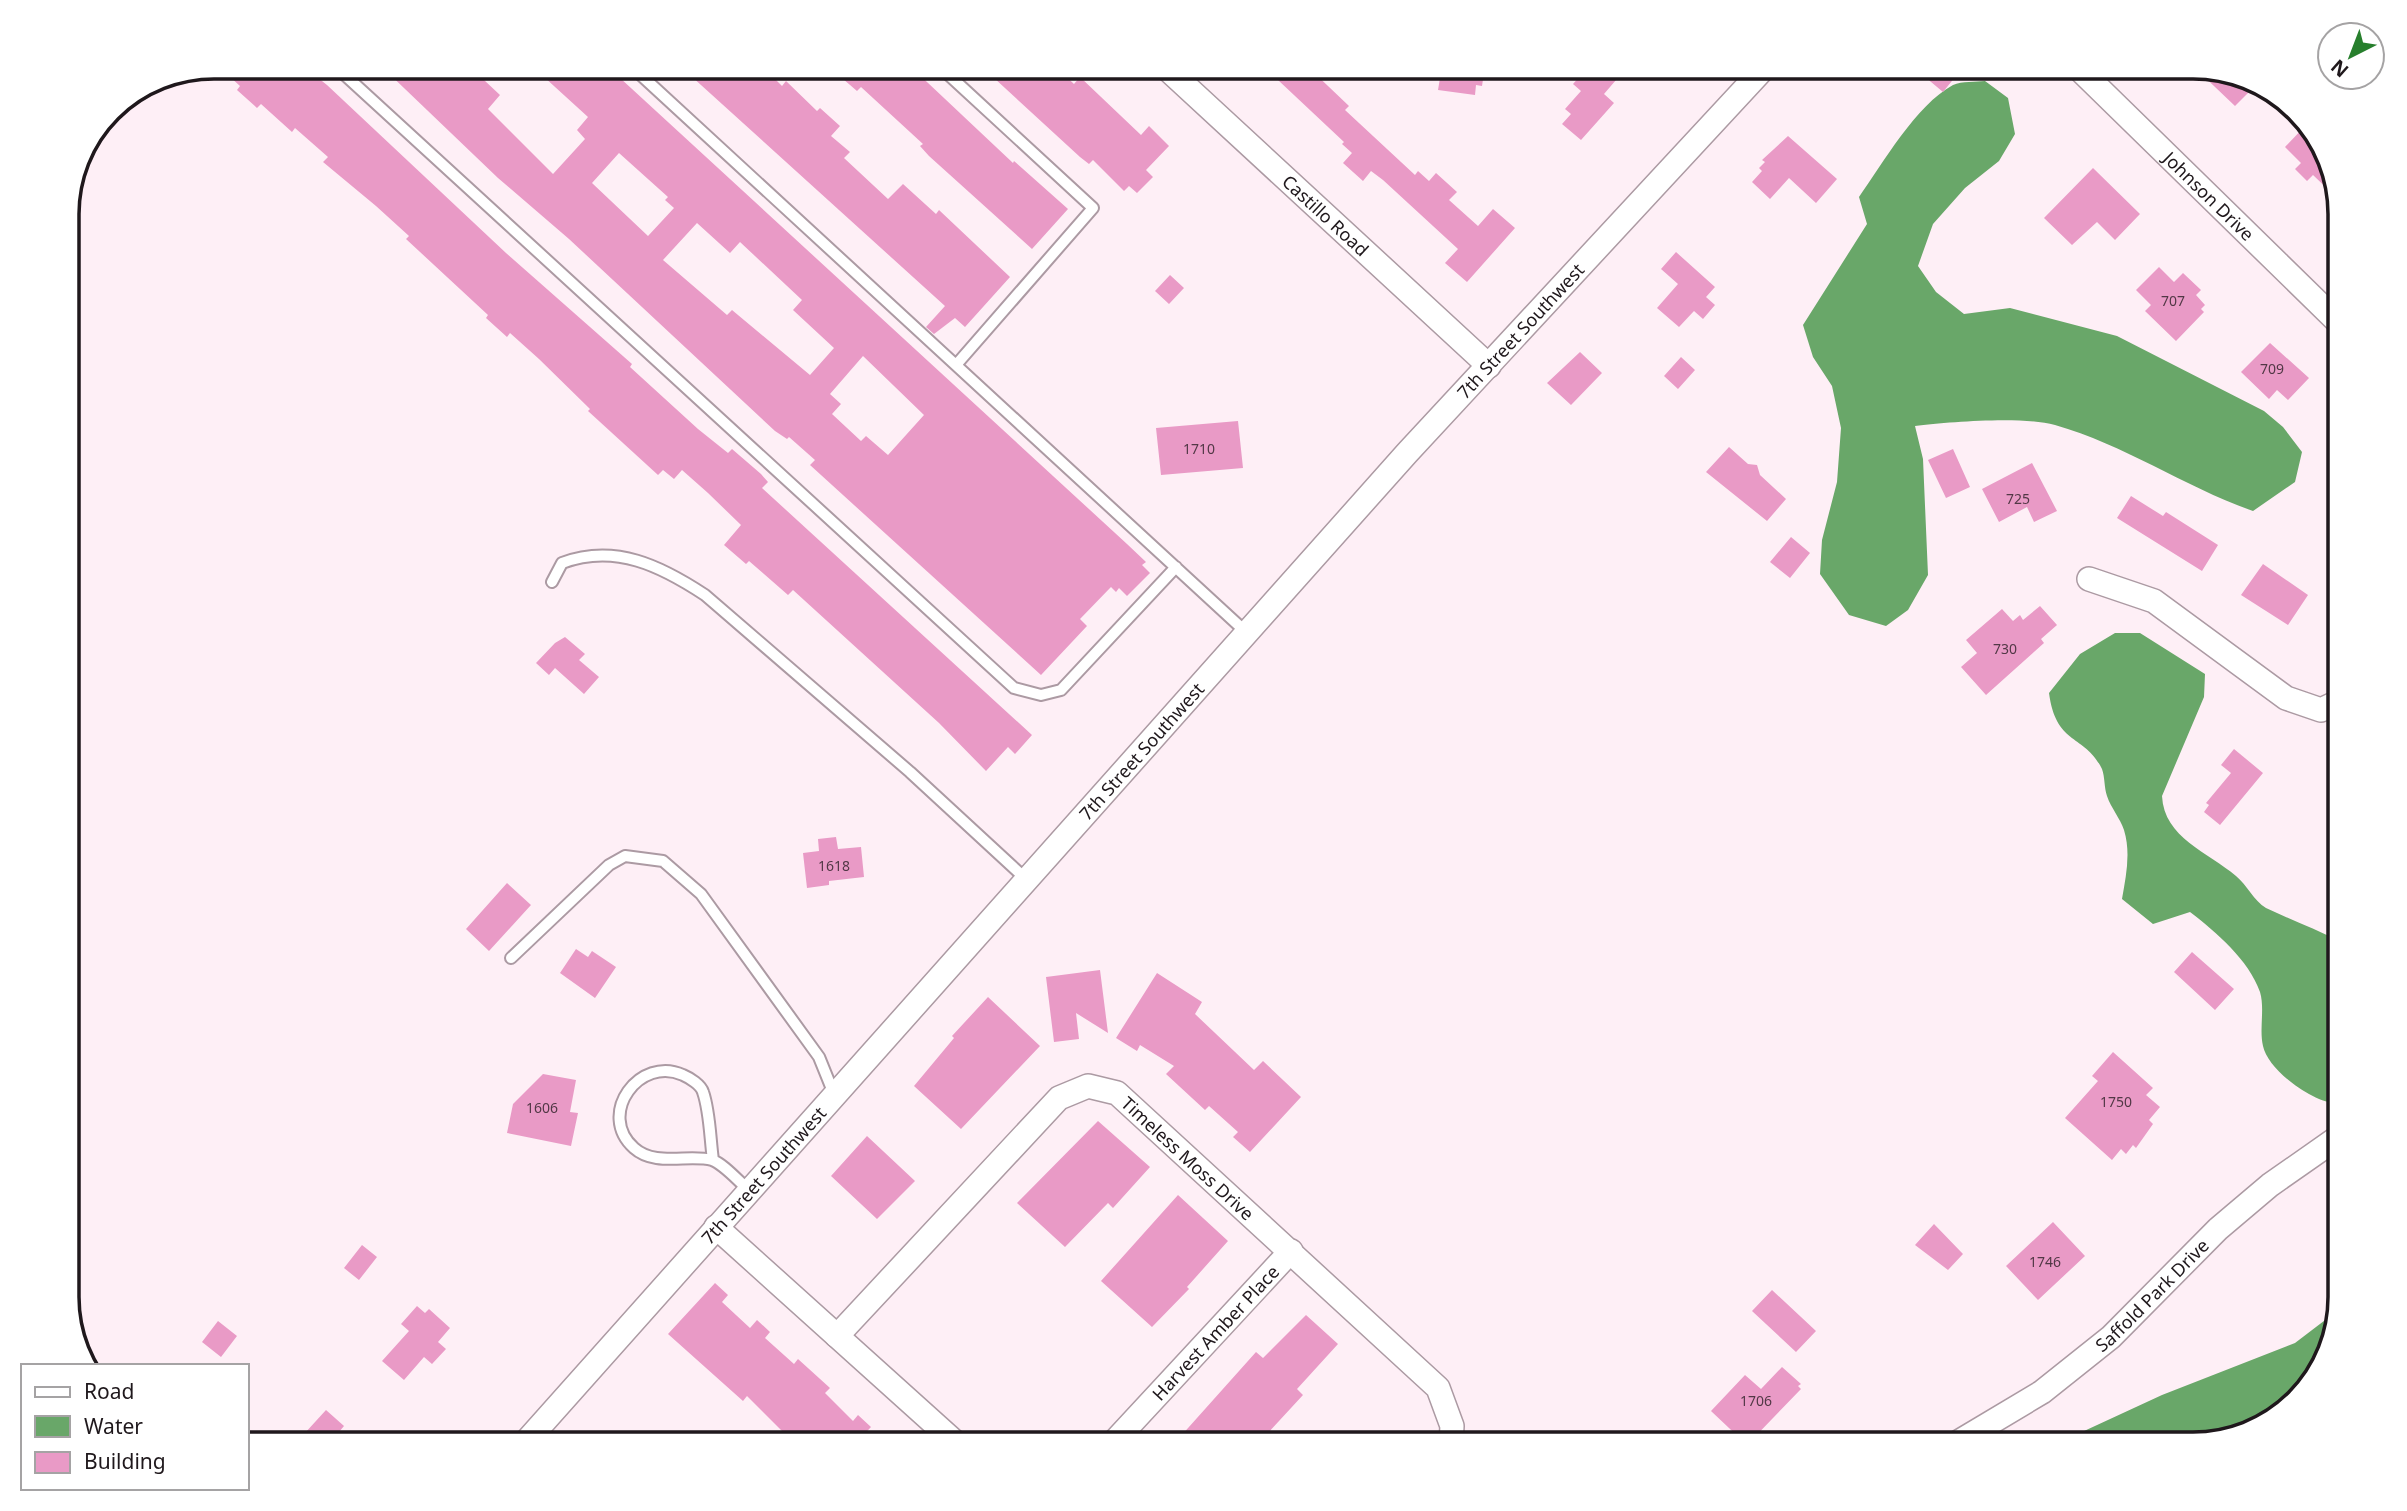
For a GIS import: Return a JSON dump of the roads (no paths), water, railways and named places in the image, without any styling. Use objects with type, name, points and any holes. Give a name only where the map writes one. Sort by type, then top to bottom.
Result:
[{"type":"street","name":"Castillo Road","points":[[1178,79],[1489,366]]},
{"type":"street","name":"7th Street Southwest","points":[[535,1432],[1247,633],[1754,79]]},
{"type":"street","name":"Johnson Drive","points":[[2089,79],[2328,312]]},
{"type":"street","points":[[2089,579],[2154,601],[2286,698],[2320,710],[2328,706]]},
{"type":"street","name":"Timeless Moss Drive","points":[[837,1336],[1059,1098],[1088,1086],[1117,1093],[1438,1388],[1451,1432]]},
{"type":"street","name":"Saffold Park Drive","points":[[1975,1432],[2042,1392],[2111,1337],[2218,1228],[2270,1185],[2328,1144]]},
{"type":"street","points":[[716,1227],[944,1432]]},
{"type":"street","name":"Harvest Amber Place","points":[[1123,1432],[1291,1251]]},
{"type":"lane","points":[[349,79],[1014,688],[1041,695],[1061,690],[1176,567]]},
{"type":"lane","points":[[645,79],[1247,633]]},
{"type":"lane","points":[[953,79],[1093,208],[956,365]]},
{"type":"lane","points":[[552,582],[562,563],[580,556],[628,556],[670,572],[705,595],[910,772],[1027,879]]},
{"type":"lane","points":[[511,958],[609,865],[625,856],[663,861],[701,894],[819,1057],[834,1094]]},
{"type":"lane","points":[[713,1160],[703,1089],[689,1077],[671,1069],[645,1074],[631,1085],[620,1103],[620,1125],[633,1148],[648,1156],[713,1160],[749,1190]]},
{"type":"water","points":[[1985,81],[2008,98],[2015,134],[1999,161],[1965,188],[1933,224],[1918,266],[1936,292],[1964,314],[2010,308],[2117,336],[2264,411],[2283,427],[2302,452],[2295,482],[2253,511],[2081,433],[2055,425],[2005,420],[1915,426],[1923,459],[1928,575],[1908,610],[1886,626],[1849,615],[1820,574],[1822,540],[1837,482],[1841,428],[1832,386],[1813,357],[1803,325],[1867,224],[1859,197],[1901,136],[1939,94],[1953,85]]},
{"type":"water","points":[[2115,633],[2140,633],[2205,674],[2204,697],[2162,796],[2165,811],[2170,823],[2189,843],[2236,876],[2266,908],[2328,936],[2328,1101],[2295,1085],[2283,1076],[2267,1056],[2263,1046],[2260,992],[2248,969],[2221,938],[2190,912],[2153,924],[2122,899],[2127,856],[2124,830],[2107,796],[2102,769],[2088,750],[2064,731],[2053,710],[2049,693],[2080,654]]},
{"type":"water","points":[[2326,1319],[2318,1349],[2310,1365],[2289,1393],[2261,1414],[2245,1422],[2211,1431],[2082,1432],[2162,1395],[2295,1343]]}]
